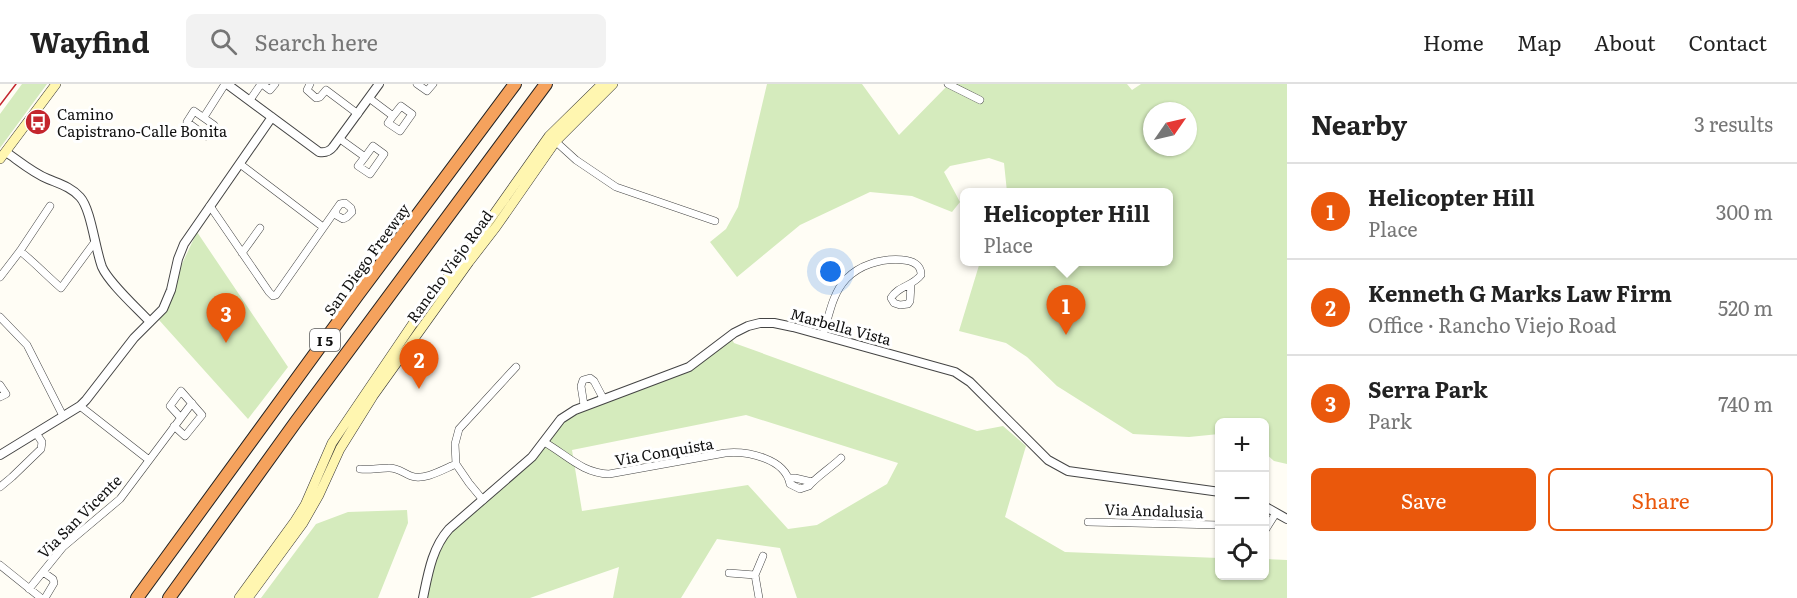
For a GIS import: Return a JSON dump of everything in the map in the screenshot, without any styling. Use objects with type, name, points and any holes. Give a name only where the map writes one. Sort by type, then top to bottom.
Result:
[{"type":"highway","name":"San Diego Freeway","points":[[137,598],[515,84]]},
{"type":"highway","name":"I 5","points":[[169,598],[295,423],[546,84]]},
{"type":"main road","points":[[3,156],[56,84]]},
{"type":"main road","name":"Rancho Viejo Road","points":[[239,598],[305,505],[326,455],[356,406],[416,319],[553,139],[602,84]]},
{"type":"main road","name":"Rancho Viejo Road","points":[[248,598],[303,523],[340,449],[373,396],[496,227],[553,139],[613,84]]},
{"type":"street","points":[[204,117],[226,84],[319,152],[328,152],[379,84]]},
{"type":"street","points":[[250,100],[261,84],[270,90],[275,84]]},
{"type":"street","points":[[417,84],[428,92],[433,84]]},
{"type":"street","points":[[948,84],[980,100]]},
{"type":"street","points":[[309,86],[308,92],[318,98],[328,87],[358,114]]},
{"type":"street","points":[[369,98],[393,116]]},
{"type":"street","points":[[0,455],[80,406],[132,340],[163,309],[184,244],[272,117]]},
{"type":"street","points":[[340,139],[365,157]]},
{"type":"street","points":[[553,139],[576,160],[616,187],[715,221]]},
{"type":"street","points":[[3,156],[47,179],[66,186],[81,198],[87,206],[94,243],[103,270],[150,322]]},
{"type":"street","points":[[240,164],[323,227]]},
{"type":"street","points":[[0,277],[51,206]]},
{"type":"street","points":[[210,206],[273,296],[276,295],[336,210]]},
{"type":"street","points":[[242,253],[260,228]]},
{"type":"street","points":[[20,251],[61,288],[94,243]]},
{"type":"street","points":[[824,335],[837,291],[848,277],[859,269],[877,261],[913,261],[921,269],[921,275],[911,285]]},
{"type":"street","points":[[0,317],[27,345],[63,416]]},
{"type":"street","name":"Marbella Vista","points":[[423,598],[438,543],[449,529],[532,457],[561,419],[584,405],[689,367],[734,333],[751,325],[774,323],[955,372],[970,382],[1048,460],[1064,470],[1215,491]]},
{"type":"street","points":[[483,500],[456,464],[455,444],[459,429],[516,367]]},
{"type":"street","points":[[584,405],[581,386],[583,380],[590,378],[594,381],[603,398]]},
{"type":"street","points":[[0,385],[6,394],[0,397]]},
{"type":"street","points":[[174,426],[185,436],[202,415],[181,391],[170,406],[180,417]]},
{"type":"street","name":"Via San Vicente","points":[[29,589],[63,547],[120,499],[192,403]]},
{"type":"street","points":[[80,406],[149,460]]},
{"type":"street","points":[[0,487],[42,449],[42,442],[36,433]]},
{"type":"street","name":"Via Conquista","points":[[544,442],[582,468],[602,474],[617,474],[738,452],[765,458],[789,478],[812,482],[841,458]]},
{"type":"street","points":[[360,469],[390,467],[416,477],[456,464]]},
{"type":"street","points":[[1269,509],[1287,519]]},
{"type":"street","points":[[1268,526],[1276,513]]},
{"type":"street","name":"Via Andalusia","points":[[1088,522],[1215,525]]},
{"type":"street","points":[[759,598],[755,575],[763,556]]},
{"type":"street","points":[[0,565],[43,598],[54,583],[53,579],[43,572]]},
{"type":"street","points":[[729,573],[755,575]]},
{"type":"green space","points":[[22,84],[47,84],[0,148],[0,114]]},
{"type":"green space","points":[[767,84],[862,84],[899,135],[949,84],[1127,84],[1132,90],[1141,84],[1287,84],[1287,464],[1274,461],[1269,457],[1269,418],[1215,418],[1215,434],[1189,437],[1133,434],[1057,386],[1027,357],[1006,343],[959,331],[979,266],[1173,266],[1173,188],[1007,188],[1004,163],[989,158],[950,166],[944,172],[960,202],[952,212],[912,196],[870,192],[800,225],[737,277],[710,242],[726,229],[738,207]]},
{"type":"green space","points":[[197,232],[288,367],[248,419],[159,320],[171,301],[180,268]]},
{"type":"green space","points":[[730,336],[734,343],[977,431],[1003,426],[1026,446],[1005,517],[1065,552],[1215,558],[1215,580],[1269,580],[1269,559],[1287,560],[1287,598],[797,598],[780,548],[717,539],[681,598],[613,598],[619,567],[530,598],[423,598],[438,543],[532,457],[561,419],[689,367]],"holes":[[[746,415],[898,463],[887,484],[817,525],[788,529],[748,485],[582,511],[572,450]]]},
{"type":"green space","points":[[407,510],[408,523],[378,598],[261,598],[316,524],[348,512]]},
{"type":"railway","points":[[0,105],[16,84]]},
{"type":"place","name":"Camino Capistrano-Calle Bonita","points":[[38,122]]},
{"type":"place","name":"Helicopter Hill","points":[[1066,335]]},
{"type":"place","name":"Serra Park","points":[[226,343]]},
{"type":"place","name":"Kenneth G Marks Law Firm","points":[[419,389]]}]
